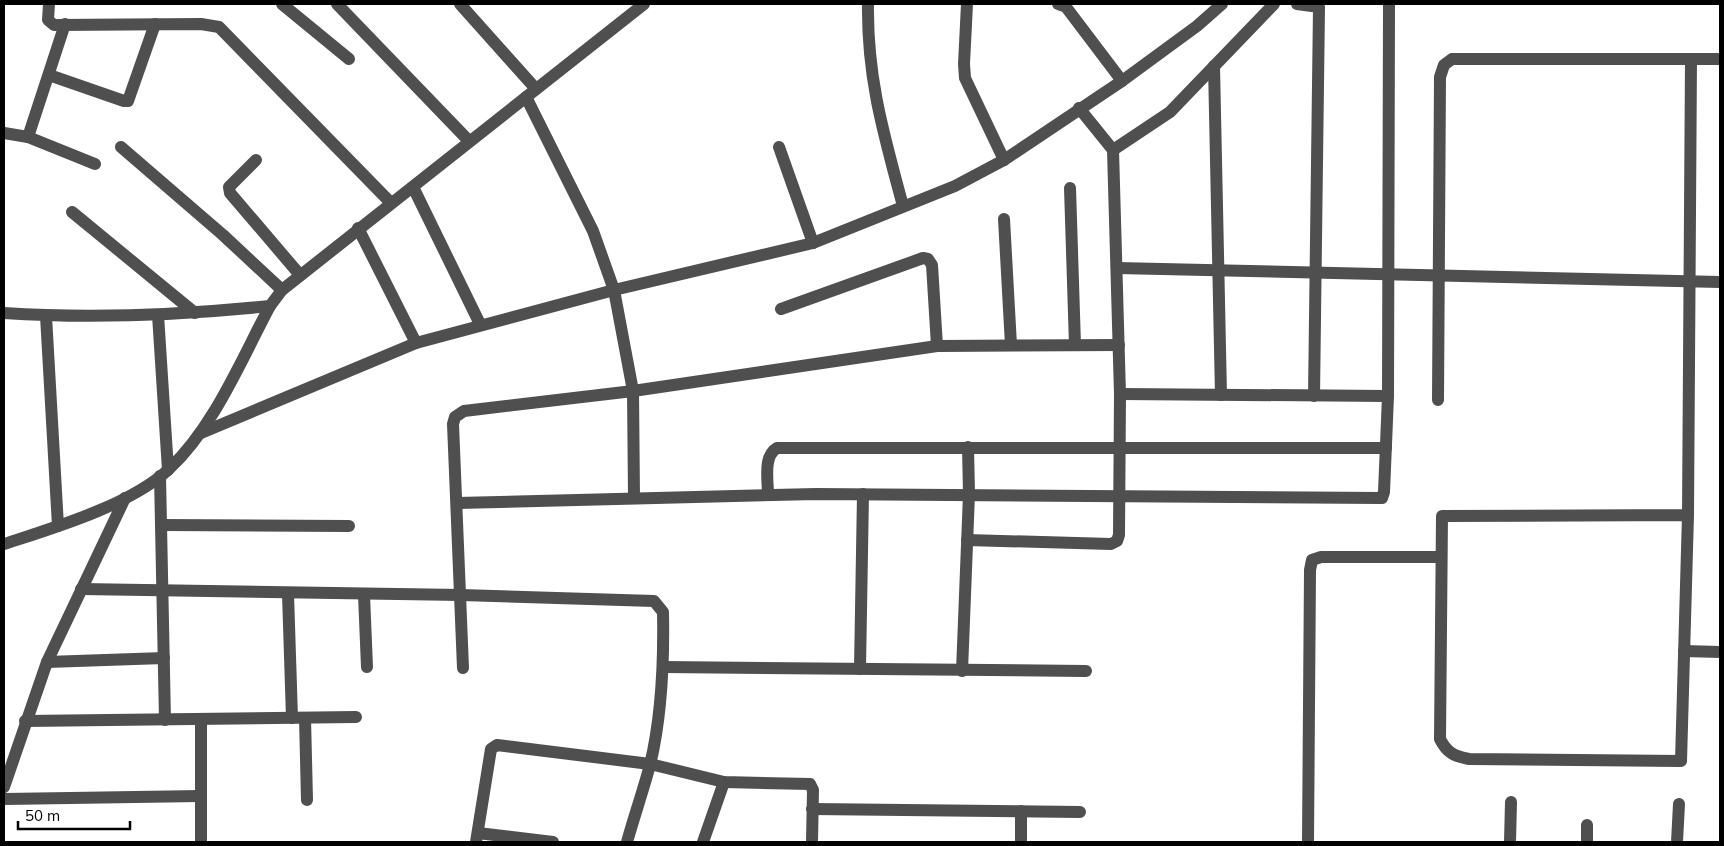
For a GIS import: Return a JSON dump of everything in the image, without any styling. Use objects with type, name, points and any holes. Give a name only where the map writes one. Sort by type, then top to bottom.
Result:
[{"type":"street","points":[[49,4],[50,24],[201,24],[219,27],[390,203]]},
{"type":"street","points":[[282,4],[349,59]]},
{"type":"street","points":[[337,4],[469,141]]},
{"type":"street","points":[[460,4],[531,93],[593,231],[614,290],[633,391],[634,497]]},
{"type":"street","points":[[4,544],[58,526],[125,498],[164,473],[201,433],[270,306],[282,290],[358,228],[413,187],[644,4]]},
{"type":"street","points":[[868,4],[872,81],[876,108],[903,206]]},
{"type":"street","points":[[967,4],[964,64],[966,78],[1004,160]]},
{"type":"street","points":[[201,433],[416,343],[480,324],[614,290],[813,243],[956,186],[1004,160],[1122,81],[1197,26],[1222,4]]},
{"type":"street","points":[[1113,150],[1170,112],[1274,4]]},
{"type":"street","points":[[1297,4],[1319,8],[1314,396]]},
{"type":"street","points":[[457,503],[634,497],[863,494],[1382,498],[1384,492],[1388,396],[1389,4]]},
{"type":"street","points":[[1063,5],[1122,81]]},
{"type":"street","points":[[28,136],[65,24]]},
{"type":"street","points":[[49,75],[128,101],[155,24]]},
{"type":"street","points":[[1438,400],[1440,77],[1444,65],[1452,59],[1720,59]]},
{"type":"street","points":[[1688,515],[1446,514],[1441,519],[1440,739],[1446,750],[1453,756],[1469,759],[1681,762],[1688,515],[1690,59]]},
{"type":"street","points":[[1214,66],[1221,395]]},
{"type":"street","points":[[967,540],[1112,544],[1117,541],[1119,535],[1120,394],[1113,150],[1079,108]]},
{"type":"street","points":[[4,133],[28,136],[95,164]]},
{"type":"street","points":[[121,147],[223,234],[282,290]]},
{"type":"street","points":[[779,147],[813,243]]},
{"type":"street","points":[[256,160],[230,186],[230,192],[300,274]]},
{"type":"street","points":[[413,187],[480,324]]},
{"type":"street","points":[[1070,188],[1075,345]]},
{"type":"street","points":[[72,212],[195,313]]},
{"type":"street","points":[[1004,219],[1011,345]]},
{"type":"street","points":[[358,228],[416,343]]},
{"type":"street","points":[[781,308],[923,258],[928,259],[932,265],[937,346]]},
{"type":"street","points":[[1117,268],[1720,282]]},
{"type":"street","points":[[4,313],[46,316],[158,315],[270,306]]},
{"type":"street","points":[[158,315],[164,473],[161,525],[165,720]]},
{"type":"street","points":[[46,316],[58,526]]},
{"type":"street","points":[[463,668],[453,424],[459,414],[464,411],[633,391],[937,346],[1119,345]]},
{"type":"street","points":[[1120,394],[1388,396]]},
{"type":"street","points":[[768,495],[768,458],[770,451],[777,448],[1119,446],[1386,448]]},
{"type":"street","points":[[962,671],[969,494],[968,447]]},
{"type":"street","points":[[860,669],[863,494]]},
{"type":"street","points":[[4,787],[47,662],[125,498]]},
{"type":"street","points":[[161,525],[349,526]]},
{"type":"street","points":[[1308,842],[1310,570],[1312,560],[1321,557],[1441,557]]},
{"type":"street","points":[[81,589],[288,594],[461,595],[654,601],[663,612],[663,667],[658,715],[650,764],[626,842]]},
{"type":"street","points":[[288,594],[307,800]]},
{"type":"street","points":[[364,595],[367,667]]},
{"type":"street","points":[[1684,651],[1720,652]]},
{"type":"street","points":[[47,662],[164,658]]},
{"type":"street","points":[[663,667],[1086,671]]},
{"type":"street","points":[[25,722],[356,717]]},
{"type":"street","points":[[201,719],[201,842]]},
{"type":"street","points":[[553,842],[477,838],[491,749],[494,746],[650,764],[724,782],[810,784],[813,790],[812,842]]},
{"type":"street","points":[[703,842],[724,782]]},
{"type":"street","points":[[4,799],[201,796]]},
{"type":"street","points":[[1510,842],[1511,802]]},
{"type":"street","points":[[1677,842],[1679,804]]},
{"type":"street","points":[[812,810],[1080,812]]},
{"type":"street","points":[[1021,842],[1022,811]]},
{"type":"street","points":[[1587,825],[1587,842]]}]
